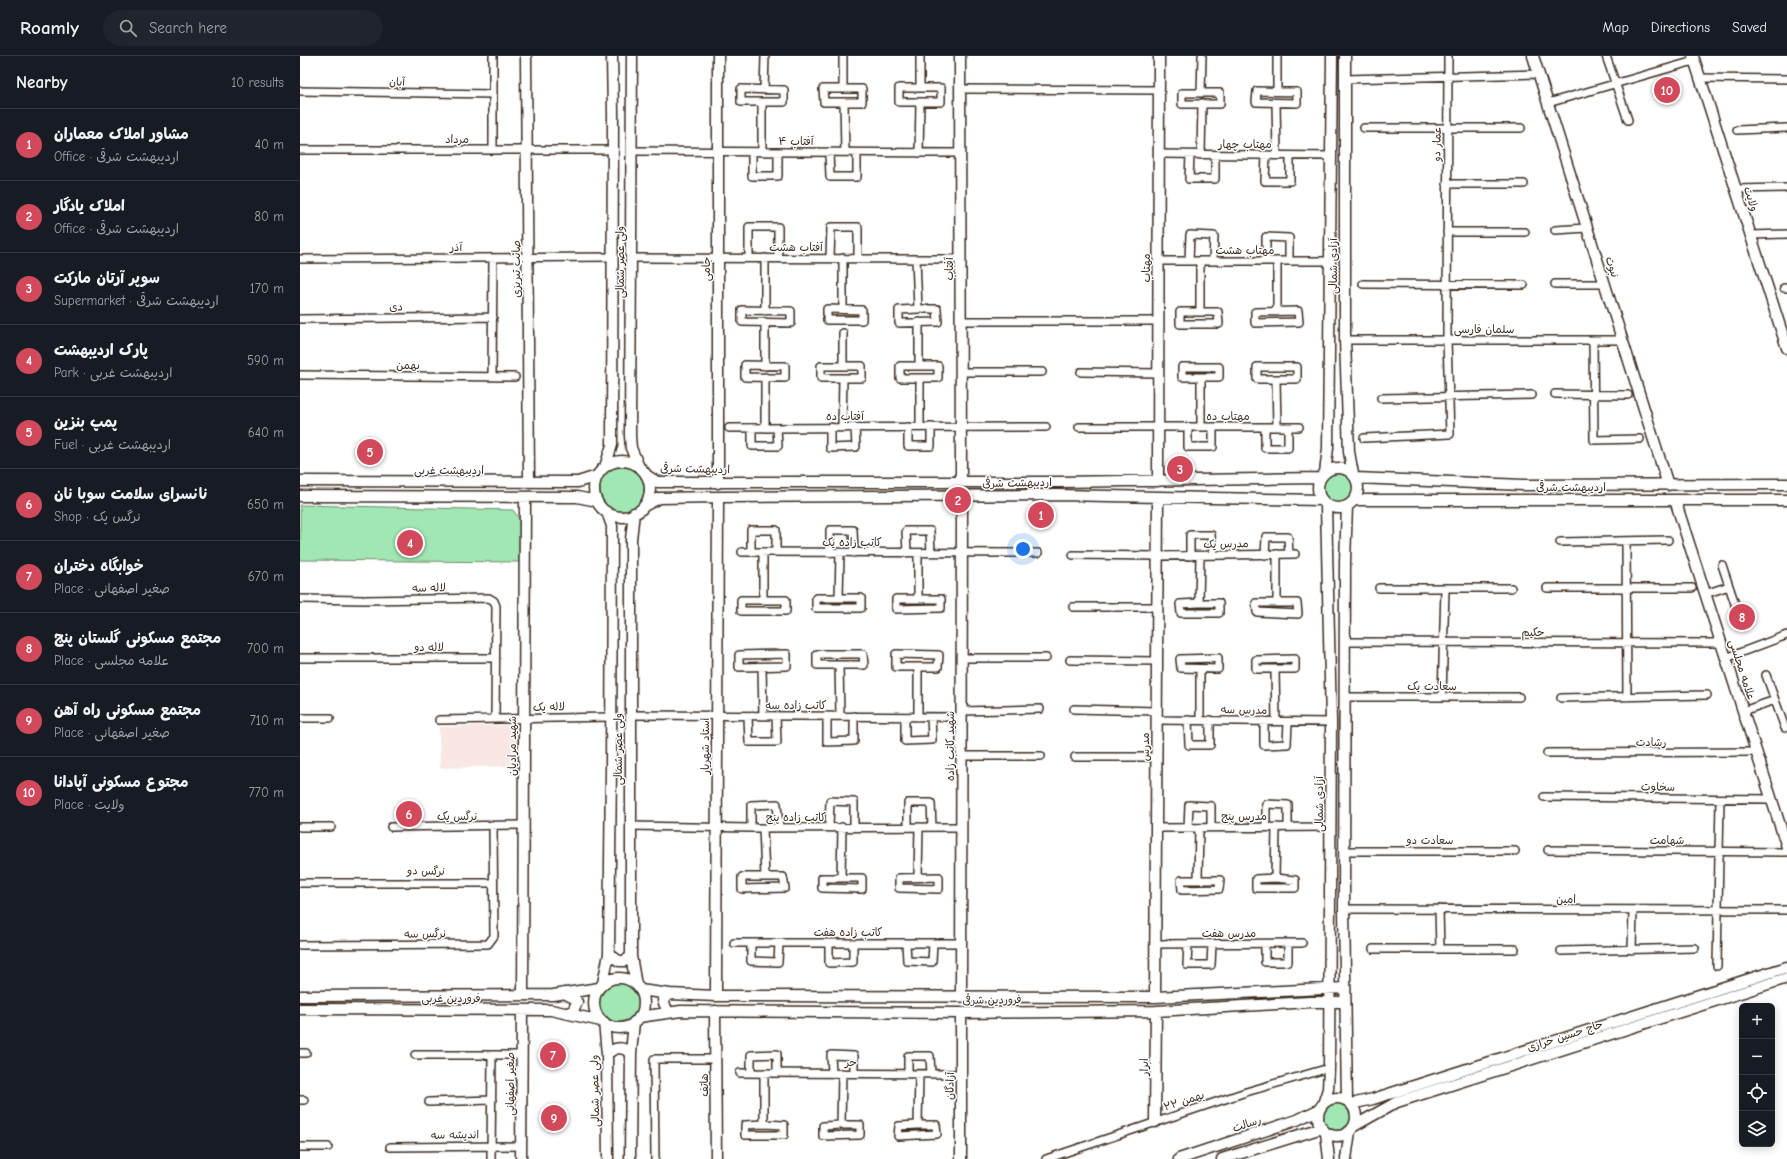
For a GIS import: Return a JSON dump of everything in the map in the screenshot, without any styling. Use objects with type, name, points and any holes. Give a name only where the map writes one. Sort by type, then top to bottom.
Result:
[{"type":"main road","name":"صائب تبریزی","points":[[526,56],[529,482]]},
{"type":"main road","name":"ولی عصر شمالی","points":[[605,466],[612,445],[612,56]]},
{"type":"main road","name":"ولی عصر شمالی","points":[[632,56],[630,436],[631,448],[639,467]]},
{"type":"main road","name":"جامی","points":[[718,56],[718,483]]},
{"type":"main road","name":"آفتاب","points":[[960,56],[962,482]]},
{"type":"main road","name":"مهتاب","points":[[1158,481],[1159,56]]},
{"type":"main road","name":"آزادی شمالی","points":[[1322,476],[1328,448],[1332,56]]},
{"type":"main road","name":"آزادی شمالی","points":[[1345,56],[1345,340],[1348,452],[1354,476]]},
{"type":"main road","name":"نبوت","points":[[1533,56],[1668,484]]},
{"type":"main road","name":"ولایت","points":[[1693,58],[1786,345]]},
{"type":"main road","points":[[1331,200],[1345,200]]},
{"type":"main road","points":[[612,436],[615,441],[621,443],[627,441],[630,436]]},
{"type":"main road","points":[[620,461],[639,467],[646,475],[650,491],[644,506],[634,513],[623,516],[607,512],[597,501],[594,486],[597,476],[605,466],[620,461]]},
{"type":"main road","points":[[1346,1159],[1356,1114],[1350,1102],[1345,988],[1345,562],[1351,503],[1358,489],[1354,476],[1349,471],[1339,468],[1329,470],[1322,476],[1318,486],[1318,493],[1324,502],[1337,508],[1351,503]]},
{"type":"main road","name":"اردیبهشت شرقی","points":[[646,475],[657,482],[718,483],[1076,482],[1322,476]]},
{"type":"main road","name":"اردیبهشت غربی","points":[[300,481],[574,482],[597,476]]},
{"type":"main road","name":"اردیبهشت شرقی","points":[[1354,476],[1523,485],[1787,484]]},
{"type":"main road","points":[[1045,481],[1051,488],[1051,491],[1046,495]]},
{"type":"main road","points":[[569,497],[574,494],[576,488],[574,482]]},
{"type":"main road","points":[[668,498],[664,490],[669,482]]},
{"type":"main road","points":[[1072,495],[1067,492],[1066,487],[1068,484],[1076,482]]},
{"type":"main road","points":[[1616,485],[1616,499]]},
{"type":"main road","name":"اردیبهشت شرقی","points":[[644,506],[659,498],[1046,495],[1324,502]]},
{"type":"main road","points":[[300,496],[569,497],[597,501]]},
{"type":"main road","name":"شهید کاتب زاده","points":[[961,996],[962,496]]},
{"type":"main road","name":"شهید مرادیان","points":[[523,995],[525,497]]},
{"type":"main road","name":"استاد شهریار","points":[[716,996],[718,497]]},
{"type":"main road","name":"مدرس","points":[[1156,997],[1158,497]]},
{"type":"main road","name":"اردیبهشت شرقی","points":[[1351,503],[1616,499],[1787,500]]},
{"type":"main road","name":"علامه مجلسی","points":[[1675,500],[1787,848]]},
{"type":"main road","name":"آزادی شمالی","points":[[1322,1106],[1328,1089],[1329,1068],[1331,827],[1331,722],[1324,502]]},
{"type":"main road","name":"ولی عصر شمالی","points":[[601,986],[609,954],[612,717],[612,526],[607,512]]},
{"type":"main road","name":"ولی عصر شمالی","points":[[634,513],[631,539],[631,956],[638,988]]},
{"type":"main road","points":[[612,538],[616,534],[622,534],[631,539]]},
{"type":"main road","points":[[609,954],[619,961],[625,961],[631,956]]},
{"type":"main road","name":"حاج حسین خرازی","points":[[1350,1102],[1373,1099],[1787,967]]},
{"type":"main road","points":[[630,1159],[631,1053],[636,1020],[644,1004],[638,988],[630,981],[617,978],[601,986],[595,994],[594,1008],[602,1021],[614,1027],[621,1027],[636,1020]]},
{"type":"main road","name":"حاج حسین خرازی","points":[[1352,1128],[1397,1102],[1787,978]]},
{"type":"main road","name":"فروردین غربی","points":[[300,996],[523,995],[564,993],[601,986]]},
{"type":"main road","name":"فروردین شرقی","points":[[638,988],[670,994],[716,996],[1156,997],[1345,988]]},
{"type":"main road","points":[[564,993],[574,998],[577,1002],[573,1011],[567,1013]]},
{"type":"main road","points":[[668,1012],[663,1001],[664,998],[670,994]]},
{"type":"main road","points":[[361,996],[361,1009]]},
{"type":"main road","name":"فروردین شرقی","points":[[636,1020],[668,1012],[715,1010],[961,1013],[1156,1011],[1346,1002]]},
{"type":"main road","name":"فروردین غربی","points":[[300,1009],[551,1010],[602,1021]]},
{"type":"main road","name":"صغیر اصفهانی","points":[[521,1159],[522,1010]]},
{"type":"main road","name":"هاتف","points":[[715,1010],[716,1159]]},
{"type":"main road","name":"ابرار","points":[[1155,1122],[1156,1011]]},
{"type":"main road","name":"آزادگان","points":[[960,1159],[962,1074],[961,1013]]},
{"type":"main road","name":"ولی عصر شمالی","points":[[602,1021],[607,1054],[608,1159]]},
{"type":"main road","points":[[607,1054],[612,1049],[619,1048],[625,1049],[631,1053]]},
{"type":"main road","points":[[1329,1159],[1324,1131],[1318,1115],[1322,1106],[1335,1098],[1350,1102]]},
{"type":"main road","name":"رسالت","points":[[1180,1159],[1297,1120],[1322,1106]]},
{"type":"main road","points":[[1222,1159],[1324,1131],[1339,1136],[1352,1128]]},
{"type":"street","points":[[493,56],[493,150]]},
{"type":"street","points":[[764,56],[764,90]]},
{"type":"street","points":[[843,56],[843,89]]},
{"type":"street","points":[[920,56],[920,88]]},
{"type":"street","points":[[1201,93],[1202,56]]},
{"type":"street","points":[[1277,91],[1278,56]]},
{"type":"street","name":"عمار دو","points":[[1364,438],[1450,434],[1447,340],[1448,56]]},
{"type":"street","points":[[1606,56],[1628,120]]},
{"type":"street","points":[[1548,103],[1616,84],[1693,58]]},
{"type":"street","points":[[1346,79],[1539,74]]},
{"type":"street","points":[[1699,78],[1787,79]]},
{"type":"street","points":[[899,88],[941,88],[941,102],[920,102],[899,102],[899,88]]},
{"type":"street","points":[[741,89],[784,90],[784,102],[762,102],[741,102],[741,89]]},
{"type":"street","points":[[823,89],[843,89],[862,89],[862,102],[824,102],[823,89]]},
{"type":"street","points":[[960,89],[1159,90]]},
{"type":"street","name":"آبان","points":[[300,91],[493,94]]},
{"type":"street","points":[[1257,91],[1297,92],[1297,104],[1276,103],[1256,102],[1257,91]]},
{"type":"street","points":[[1182,93],[1201,93],[1220,93],[1220,104],[1182,104],[1182,93]]},
{"type":"street","points":[[762,102],[762,152]]},
{"type":"street","points":[[844,102],[845,152]]},
{"type":"street","points":[[919,153],[920,102]]},
{"type":"street","points":[[1276,103],[1277,155]]},
{"type":"street","points":[[1201,155],[1202,104]]},
{"type":"street","points":[[1364,128],[1522,128]]},
{"type":"street","points":[[1737,130],[1787,128]]},
{"type":"street","name":"مرداد","points":[[300,150],[613,150]]},
{"type":"street","name":"آفتاب ۴","points":[[632,151],[960,153]]},
{"type":"street","points":[[752,152],[752,176],[778,176],[778,152]]},
{"type":"street","points":[[829,152],[830,177],[857,177],[856,152]]},
{"type":"street","name":"مهتاب چهار","points":[[1158,154],[1331,156]]},
{"type":"street","points":[[1190,155],[1189,179],[1215,179],[1215,155]]},
{"type":"street","points":[[1266,155],[1265,181],[1290,181],[1290,156]]},
{"type":"street","points":[[1447,184],[1524,184]]},
{"type":"street","points":[[1735,188],[1787,188]]},
{"type":"street","points":[[749,258],[749,227],[778,227],[778,258]]},
{"type":"street","points":[[830,258],[831,227],[858,227],[858,258]]},
{"type":"street","points":[[1555,230],[1587,228]]},
{"type":"street","points":[[1447,232],[1525,232]]},
{"type":"street","points":[[1750,235],[1787,234]]},
{"type":"street","points":[[1189,261],[1190,235],[1214,236],[1213,261]]},
{"type":"street","points":[[1266,261],[1266,237],[1289,238],[1289,261]]},
{"type":"street","points":[[492,376],[493,258]]},
{"type":"street","name":"آذر","points":[[300,259],[613,258]]},
{"type":"street","name":"آفتاب هشت","points":[[632,258],[961,259]]},
{"type":"street","points":[[765,258],[765,310]]},
{"type":"street","points":[[843,258],[843,310]]},
{"type":"street","points":[[916,259],[918,309]]},
{"type":"street","name":"مهتاب هشت","points":[[1158,261],[1331,261]]},
{"type":"street","points":[[1200,261],[1200,312]]},
{"type":"street","points":[[1277,261],[1277,312]]},
{"type":"street","points":[[1363,284],[1524,285]]},
{"type":"street","points":[[1555,284],[1605,284]]},
{"type":"street","points":[[918,309],[937,309],[938,322],[899,323],[899,310],[918,309]]},
{"type":"street","points":[[742,310],[765,310],[791,311],[791,323],[742,322],[742,310]]},
{"type":"street","points":[[827,310],[843,310],[862,310],[862,320],[827,320],[827,310]]},
{"type":"street","points":[[1298,311],[1299,322],[1255,323],[1255,312],[1277,312],[1298,311]]},
{"type":"street","points":[[1180,312],[1200,312],[1218,312],[1218,324],[1180,324],[1180,312]]},
{"type":"street","name":"دی","points":[[300,319],[493,317]]},
{"type":"street","points":[[961,321],[1158,321]]},
{"type":"street","points":[[765,322],[765,366]]},
{"type":"street","points":[[919,322],[919,366]]},
{"type":"street","points":[[842,366],[843,333]]},
{"type":"street","name":"سلمان فارسی","points":[[1345,340],[1622,340]]},
{"type":"street","points":[[1593,340],[1594,440],[1640,439]]},
{"type":"street","points":[[745,365],[765,366],[786,366],[785,378],[745,377],[745,365]]},
{"type":"street","points":[[822,366],[842,366],[862,366],[862,378],[821,378],[822,366]]},
{"type":"street","points":[[900,366],[919,366],[938,366],[938,378],[900,378],[900,366]]},
{"type":"street","points":[[1182,367],[1219,367],[1218,378],[1201,377],[1182,377],[1182,367]]},
{"type":"street","points":[[1257,367],[1297,367],[1297,378],[1276,379],[1257,379],[1257,367]]},
{"type":"street","points":[[962,372],[1042,372]]},
{"type":"street","points":[[1081,372],[1158,373]]},
{"type":"street","name":"بهمن","points":[[300,375],[515,377]]},
{"type":"street","points":[[765,377],[765,428]]},
{"type":"street","points":[[1201,377],[1201,427]]},
{"type":"street","points":[[842,427],[843,378]]},
{"type":"street","points":[[920,378],[920,427]]},
{"type":"street","points":[[1276,379],[1277,427]]},
{"type":"street","points":[[1555,394],[1628,395]]},
{"type":"street","points":[[1381,398],[1532,395]]},
{"type":"street","points":[[830,427],[830,448],[856,447],[855,427]]},
{"type":"street","points":[[908,427],[908,446],[931,446],[931,427]]},
{"type":"street","name":"آفتاب ده","points":[[729,428],[1046,427]]},
{"type":"street","name":"مهتاب ده","points":[[1079,427],[1299,427]]},
{"type":"street","points":[[1188,427],[1188,447],[1213,447],[1213,427]]},
{"type":"street","points":[[1265,427],[1265,448],[1288,448],[1288,427]]},
{"type":"street","points":[[752,428],[752,446],[778,446],[777,428]]},
{"type":"street","points":[[751,552],[751,530],[776,530],[776,552]]},
{"type":"street","points":[[830,553],[830,530],[853,530],[854,553]]},
{"type":"street","points":[[907,553],[906,531],[930,530],[930,553]]},
{"type":"street","points":[[1190,556],[1190,535],[1212,535],[1213,555]]},
{"type":"street","name":"مدرس یک","points":[[1073,555],[1200,556],[1213,555],[1265,555],[1292,554],[1288,537],[1266,537],[1265,555]]},
{"type":"street","points":[[1560,542],[1626,542],[1668,540]]},
{"type":"street","points":[[1626,542],[1627,697]]},
{"type":"street","name":"کاتب زاده یک","points":[[742,552],[1038,553]]},
{"type":"street","points":[[763,552],[763,600]]},
{"type":"street","points":[[839,598],[840,553]]},
{"type":"street","points":[[918,553],[918,599]]},
{"type":"street","points":[[1276,603],[1277,554]]},
{"type":"street","points":[[1199,603],[1200,556]]},
{"type":"street","points":[[1722,565],[1736,607]]},
{"type":"street","points":[[1705,594],[1729,586]]},
{"type":"street","points":[[1379,588],[1511,588]]},
{"type":"street","points":[[1547,588],[1692,588]]},
{"type":"street","points":[[1442,697],[1445,589]]},
{"type":"street","name":"لاله سه","points":[[300,599],[365,600],[489,598],[494,601],[496,606],[494,658]]},
{"type":"street","points":[[816,598],[839,598],[861,598],[861,608],[816,608],[816,598]]},
{"type":"street","points":[[896,599],[918,599],[941,599],[941,608],[896,609],[896,599]]},
{"type":"street","points":[[741,600],[763,600],[786,600],[786,611],[741,611],[741,600]]},
{"type":"street","points":[[1199,603],[1219,603],[1219,613],[1181,613],[1180,604],[1199,603]]},
{"type":"street","points":[[1256,603],[1276,603],[1298,603],[1298,614],[1256,612],[1256,603]]},
{"type":"street","points":[[1073,607],[1157,607]]},
{"type":"street","points":[[1726,658],[1787,635]]},
{"type":"street","name":"حکیم","points":[[1344,642],[1721,643]]},
{"type":"street","points":[[787,654],[787,666],[762,667],[739,667],[739,655],[787,654]]},
{"type":"street","points":[[817,654],[864,654],[864,665],[840,665],[817,665],[817,654]]},
{"type":"street","points":[[896,654],[939,655],[938,667],[918,667],[896,667],[896,654]]},
{"type":"street","name":"لاله دو","points":[[300,658],[494,658]]},
{"type":"street","points":[[494,658],[495,719]]},
{"type":"street","points":[[962,658],[1046,658]]},
{"type":"street","points":[[1218,658],[1218,668],[1200,669],[1181,668],[1180,659],[1218,658]]},
{"type":"street","points":[[1295,659],[1295,669],[1275,670],[1256,669],[1256,660],[1295,659]]},
{"type":"street","points":[[1070,660],[1157,660]]},
{"type":"street","points":[[840,665],[840,716]]},
{"type":"street","points":[[762,667],[763,716]]},
{"type":"street","points":[[918,667],[918,717]]},
{"type":"street","points":[[1200,669],[1200,720]]},
{"type":"street","points":[[1275,670],[1276,721]]},
{"type":"street","points":[[1766,675],[1785,728]]},
{"type":"street","points":[[1561,698],[1707,696]]},
{"type":"street","name":"سعادت یک","points":[[1344,697],[1519,697]]},
{"type":"street","points":[[1743,711],[1775,700]]},
{"type":"street","name":"کاتب زاده سه","points":[[630,715],[931,717],[1040,709]]},
{"type":"street","name":"مدرس سه","points":[[1074,709],[1157,715],[1188,720],[1331,722]]},
{"type":"street","points":[[748,716],[749,742],[777,742],[776,716]]},
{"type":"street","points":[[827,716],[827,742],[854,741],[854,716]]},
{"type":"street","name":"لاله یک","points":[[439,720],[612,717]]},
{"type":"street","points":[[905,717],[905,741],[932,740],[931,717]]},
{"type":"street","points":[[300,718],[330,718]]},
{"type":"street","points":[[1188,720],[1189,745],[1210,745],[1210,720]]},
{"type":"street","points":[[1264,721],[1264,745],[1287,744],[1288,722]]},
{"type":"street","name":"رشادت","points":[[1547,753],[1756,752]]},
{"type":"street","points":[[962,756],[1041,756]]},
{"type":"street","points":[[1075,757],[1157,757]]},
{"type":"street","name":"سخاوت","points":[[1544,797],[1772,799]]},
{"type":"street","points":[[1717,966],[1720,799]]},
{"type":"street","points":[[829,827],[830,801],[854,802],[854,828]]},
{"type":"street","points":[[908,827],[908,803],[931,803],[932,827]]},
{"type":"street","points":[[751,828],[751,804],[777,804],[779,828]]},
{"type":"street","points":[[1266,827],[1266,804],[1288,805],[1288,827]]},
{"type":"street","points":[[1188,828],[1189,805],[1211,806],[1211,828]]},
{"type":"street","name":"نرگس یک","points":[[391,827],[523,825]]},
{"type":"street","points":[[493,826],[493,883]]},
{"type":"street","name":"کاتب زاده پنج","points":[[630,826],[717,828],[961,826]]},
{"type":"street","points":[[300,827],[331,827]]},
{"type":"street","points":[[841,878],[842,827]]},
{"type":"street","points":[[918,877],[919,827]]},
{"type":"street","points":[[1275,878],[1276,827]]},
{"type":"street","name":"مدرس پنج","points":[[1157,828],[1331,827]]},
{"type":"street","points":[[763,828],[765,877]]},
{"type":"street","points":[[1198,880],[1199,828]]},
{"type":"street","name":"شهامت","points":[[1548,850],[1720,851],[1787,848]]},
{"type":"street","name":"سعادت دو","points":[[1344,851],[1515,851]]},
{"type":"street","points":[[940,876],[939,889],[899,888],[899,878],[918,877],[940,876]]},
{"type":"street","points":[[742,877],[765,877],[784,877],[785,888],[742,889],[742,877]]},
{"type":"street","points":[[822,878],[841,878],[862,878],[862,889],[822,888],[822,878]]},
{"type":"street","points":[[1275,878],[1295,880],[1295,888],[1256,888],[1256,879],[1275,878]]},
{"type":"street","points":[[1181,880],[1198,880],[1220,880],[1219,889],[1182,890],[1181,880]]},
{"type":"street","name":"نرگس دو","points":[[300,883],[493,883]]},
{"type":"street","name":"نرگس سه","points":[[300,945],[488,944],[492,941],[494,936],[493,883]]},
{"type":"street","name":"امین","points":[[1344,909],[1787,910]]},
{"type":"street","points":[[1439,909],[1440,949]]},
{"type":"street","points":[[1632,950],[1633,910]]},
{"type":"street","name":"کاتب زاده هفت","points":[[734,943],[961,943]]},
{"type":"street","points":[[751,943],[751,961],[778,962],[778,943]]},
{"type":"street","points":[[829,943],[830,963],[853,962],[853,944]]},
{"type":"street","points":[[906,943],[907,961],[932,962],[932,944]]},
{"type":"street","name":"مدرس هفت","points":[[1156,944],[1302,944]]},
{"type":"street","points":[[1188,944],[1187,965],[1211,965],[1212,944]]},
{"type":"street","points":[[1265,944],[1265,962],[1288,962],[1288,944]]},
{"type":"street","points":[[1561,951],[1695,948]]},
{"type":"street","points":[[1373,949],[1515,949]]},
{"type":"street","points":[[751,1073],[751,1055],[777,1054],[777,1073]]},
{"type":"street","points":[[415,1055],[522,1055]]},
{"type":"street","points":[[491,1159],[492,1055]]},
{"type":"street","points":[[832,1073],[831,1056],[854,1056],[854,1073]]},
{"type":"street","points":[[908,1074],[908,1056],[930,1056],[931,1074]]},
{"type":"street","points":[[655,1159],[654,1059],[716,1059]]},
{"type":"street","name":"۲۲ بهمن","points":[[1046,1159],[1246,1092],[1329,1068]]},
{"type":"street","name":"حر","points":[[740,1073],[962,1074]]},
{"type":"street","points":[[764,1073],[764,1124]]},
{"type":"street","points":[[841,1125],[842,1073]]},
{"type":"street","points":[[918,1125],[919,1074]]},
{"type":"street","points":[[429,1102],[492,1100]]},
{"type":"street","points":[[764,1124],[784,1125],[784,1135],[745,1135],[745,1125],[764,1124]]},
{"type":"street","points":[[841,1125],[860,1125],[860,1135],[823,1136],[823,1126],[841,1125]]},
{"type":"street","points":[[918,1125],[936,1125],[937,1134],[898,1136],[899,1126],[918,1125]]},
{"type":"street","name":"اندیشه سه","points":[[390,1147],[521,1146]]},
{"type":"street","points":[[300,1147],[328,1147]]},
{"type":"shaded area","points":[[518,725],[519,766],[440,768],[439,727]]},
{"type":"green space","points":[[618,467],[626,467],[638,473],[644,485],[644,493],[638,505],[626,511],[618,511],[606,505],[600,493],[600,485],[606,473]]},
{"type":"green space","points":[[1335,472],[1341,472],[1350,476],[1354,488],[1350,500],[1341,504],[1335,504],[1326,500],[1322,491],[1322,485],[1326,476]]},
{"type":"green space","points":[[300,505],[513,510],[520,520],[519,562],[300,560]]},
{"type":"green space","points":[[619,983],[627,985],[633,989],[637,995],[639,1003],[637,1011],[633,1017],[627,1021],[619,1023],[611,1021],[605,1017],[601,1011],[599,1003],[601,995],[605,989],[611,985]]},
{"type":"green space","points":[[1337,1103],[1343,1104],[1347,1107],[1350,1111],[1350,1123],[1347,1127],[1343,1130],[1337,1131],[1331,1130],[1327,1127],[1324,1123],[1323,1117],[1324,1111],[1327,1107],[1331,1104]]},
{"type":"place","name":"مجتوع مسکونی آپادانا","points":[[1667,90]]},
{"type":"place","name":"پمپ بنزین","points":[[370,452]]},
{"type":"place","name":"سوپر آرتان مارکت","points":[[1180,469]]},
{"type":"place","name":"املاک یادگار","points":[[958,500]]},
{"type":"place","name":"مشاور املاک معماران","points":[[1041,515]]},
{"type":"place","name":"پارک اردیبهشت","points":[[410,543]]},
{"type":"place","name":"مجتمع مسکونی گلستان پنج","points":[[1742,617]]},
{"type":"place","name":"نانسرای سلامت سوبا نان","points":[[409,814]]},
{"type":"place","name":"خوابگاه دختران","points":[[553,1055]]},
{"type":"place","name":"مجتمع مسکونی راه آهن","points":[[554,1118]]}]
